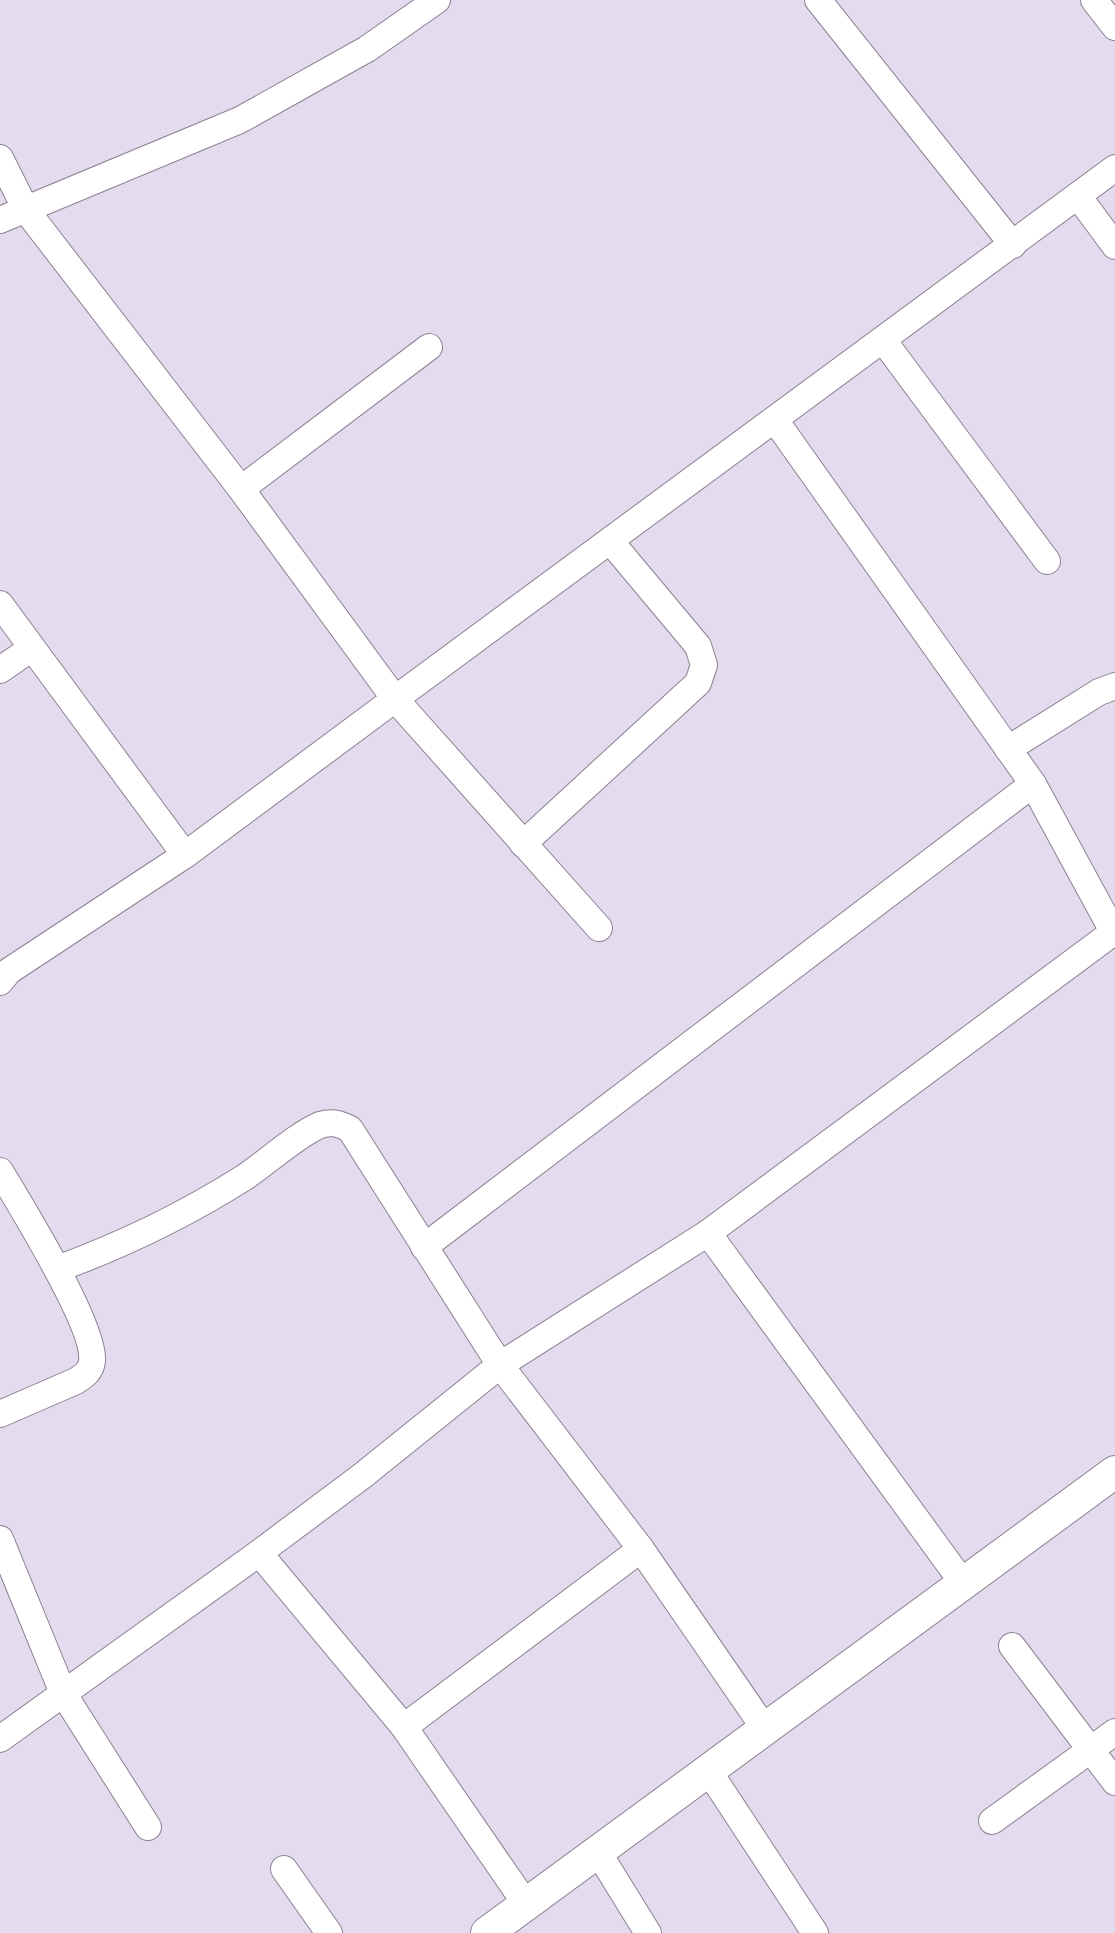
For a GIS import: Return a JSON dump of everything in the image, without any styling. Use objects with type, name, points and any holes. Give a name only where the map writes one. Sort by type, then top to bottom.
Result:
[{"type":"street","points":[[0,220],[240,120],[367,49],[437,0]]},
{"type":"street","points":[[818,0],[1012,245]]},
{"type":"street","points":[[1094,0],[1115,27]]},
{"type":"street","points":[[0,158],[26,210],[241,489],[395,699],[599,928]]},
{"type":"street","points":[[0,982],[9,971],[185,855],[1115,168]]},
{"type":"street","points":[[1078,196],[1115,246]]},
{"type":"street","points":[[883,340],[1047,561]]},
{"type":"street","points":[[241,489],[429,347]]},
{"type":"street","points":[[0,1739],[362,1476],[500,1365],[708,1233],[1114,933],[1033,784],[775,420]]},
{"type":"street","points":[[523,844],[698,683],[704,665],[698,646],[611,542]]},
{"type":"street","points":[[0,604],[185,855]]},
{"type":"street","points":[[0,670],[32,648]]},
{"type":"street","points":[[1008,749],[1099,692],[1115,686]]},
{"type":"street","points":[[424,1247],[1033,784]]},
{"type":"street","points":[[57,1269],[123,1244],[189,1210],[244,1177],[318,1126],[334,1122],[350,1129],[500,1365],[641,1549],[765,1730]]},
{"type":"street","points":[[0,1171],[57,1269],[92,1347],[93,1362],[87,1374],[76,1381],[0,1414]]},
{"type":"street","points":[[708,1233],[963,1583]]},
{"type":"street","points":[[487,1933],[1115,1472]]},
{"type":"street","points":[[2,1547],[63,1693],[148,1827]]},
{"type":"street","points":[[404,1727],[641,1549]]},
{"type":"street","points":[[259,1553],[404,1727],[526,1904]]},
{"type":"street","points":[[1012,1646],[1115,1782]]},
{"type":"street","points":[[992,1821],[1115,1732]]},
{"type":"street","points":[[708,1770],[814,1933]]},
{"type":"street","points":[[598,1851],[648,1933]]},
{"type":"street","points":[[284,1869],[329,1933]]}]
